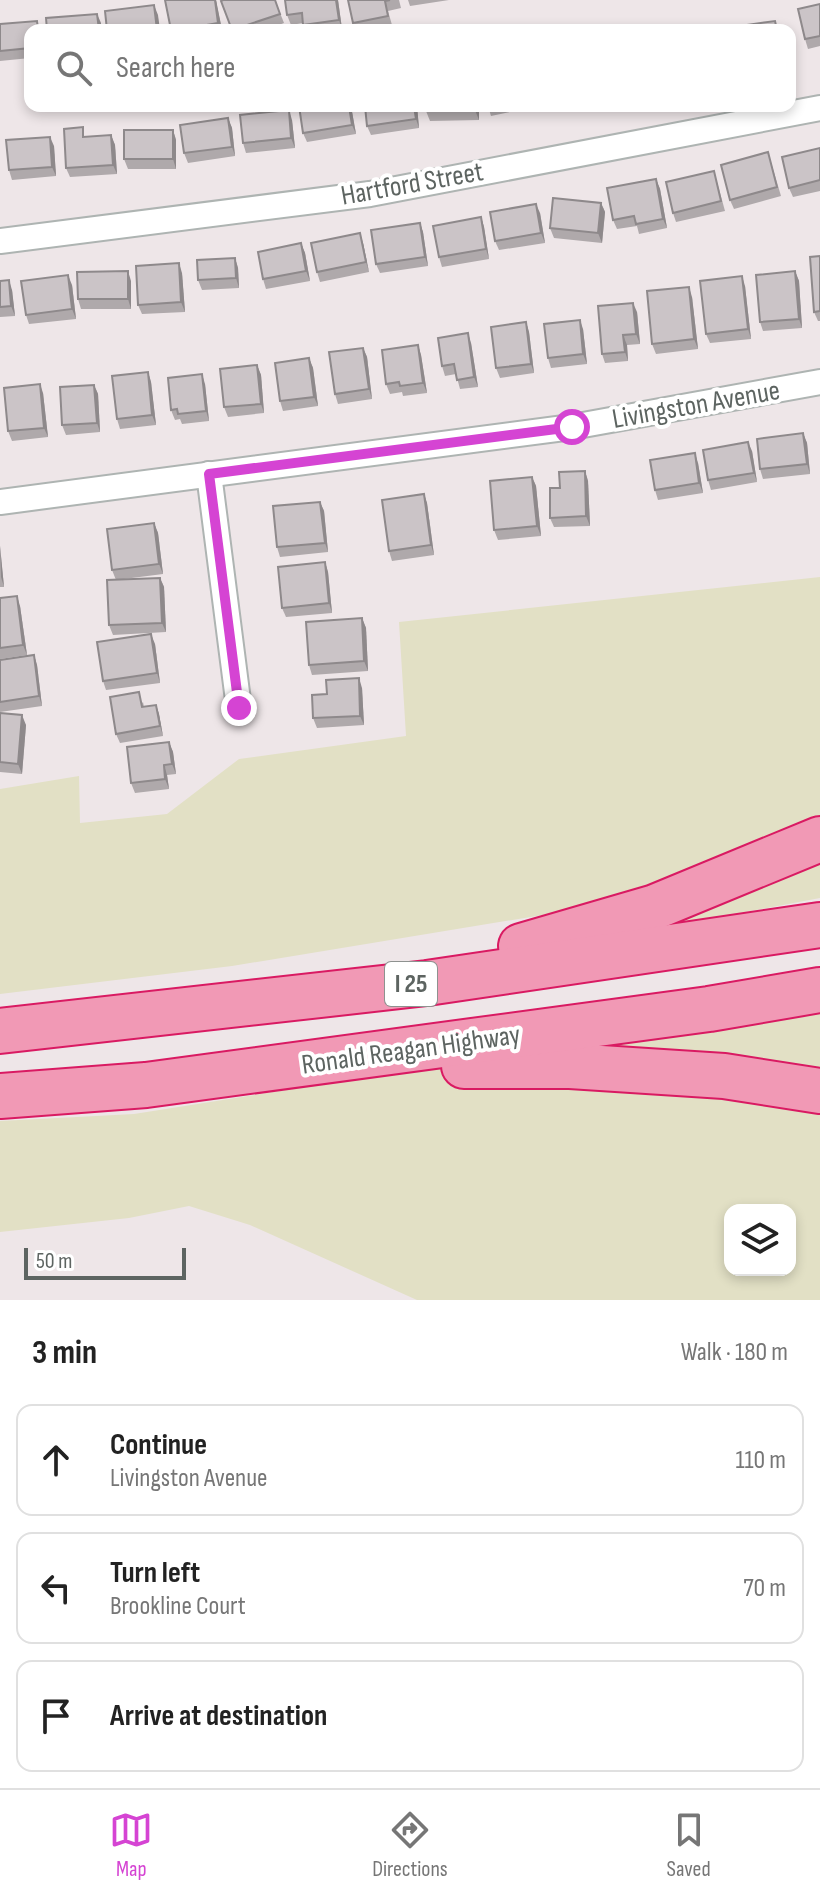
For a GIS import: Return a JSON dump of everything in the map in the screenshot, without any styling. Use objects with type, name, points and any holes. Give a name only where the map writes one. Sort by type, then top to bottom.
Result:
[{"type":"highway","points":[[193,1009],[401,966],[513,949],[655,907],[820,839]]},
{"type":"highway","name":"I 25","points":[[0,1031],[427,983],[820,925]]},
{"type":"highway","name":"Ronald Reagan Highway","points":[[0,1096],[146,1085],[709,1009],[820,990]]},
{"type":"highway","points":[[146,1085],[479,1065],[570,1066],[724,1076],[820,1091]]},
{"type":"street","name":"Hartford Street","points":[[0,241],[370,194],[820,108]]},
{"type":"street","name":"Livingston Avenue","points":[[0,502],[572,427],[820,382]]},
{"type":"street","points":[[209,474],[239,708]]},
{"type":"shaded area","points":[[820,577],[820,898],[644,931],[561,912],[232,966],[0,994],[0,789],[79,776],[80,823],[167,814],[239,759],[406,736],[399,622]]},
{"type":"shaded area","points":[[820,1006],[820,1300],[417,1300],[250,1225],[189,1206],[129,1218],[0,1232],[0,1121],[134,1114]]},
{"type":"building","points":[[165,0],[215,0],[218,23],[170,24]]},
{"type":"building","points":[[275,0],[280,14],[250,24],[230,24],[221,1]]},
{"type":"building","points":[[285,0],[336,0],[339,20],[303,24],[302,13],[287,15]]},
{"type":"building","points":[[348,0],[390,0],[385,1],[388,16],[353,23]]},
{"type":"building","points":[[820,4],[820,36],[805,39],[798,9]]},
{"type":"building","points":[[154,5],[156,24],[106,24],[105,11]]},
{"type":"building","points":[[97,14],[98,24],[46,24],[46,18]]},
{"type":"building","points":[[37,21],[37,24],[24,24],[24,49],[0,51],[0,24]]},
{"type":"building","points":[[289,112],[291,138],[243,143],[240,115]]},
{"type":"building","points":[[300,112],[350,112],[352,125],[303,133]]},
{"type":"building","points":[[366,112],[415,112],[416,119],[367,126]]},
{"type":"building","points":[[228,118],[232,147],[184,153],[180,125]]},
{"type":"building","points":[[83,127],[83,137],[111,135],[113,165],[66,168],[64,129]]},
{"type":"building","points":[[124,130],[173,130],[173,159],[124,159]]},
{"type":"building","points":[[50,137],[52,167],[9,170],[6,140]]},
{"type":"building","points":[[820,148],[820,180],[789,188],[782,157]]},
{"type":"building","points":[[768,152],[777,187],[730,200],[721,165]]},
{"type":"building","points":[[714,171],[721,201],[673,213],[666,182]]},
{"type":"building","points":[[656,179],[663,219],[636,224],[634,216],[613,220],[607,188]]},
{"type":"building","points":[[553,198],[601,203],[598,233],[550,228]]},
{"type":"building","points":[[536,204],[541,233],[495,241],[490,212]]},
{"type":"building","points":[[481,217],[486,249],[439,257],[433,226]]},
{"type":"building","points":[[420,223],[425,257],[376,264],[371,230]]},
{"type":"building","points":[[360,233],[366,262],[317,272],[311,243]]},
{"type":"building","points":[[301,243],[306,271],[263,279],[258,252]]},
{"type":"building","points":[[820,256],[820,311],[814,312],[810,257]]},
{"type":"building","points":[[235,258],[236,278],[198,280],[197,260]]},
{"type":"building","points":[[179,263],[181,302],[138,305],[136,266]]},
{"type":"building","points":[[128,271],[128,299],[78,299],[77,272]]},
{"type":"building","points":[[795,271],[799,319],[760,322],[756,275]]},
{"type":"building","points":[[68,275],[72,309],[26,315],[21,281]]},
{"type":"building","points":[[742,276],[748,329],[706,334],[700,281]]},
{"type":"building","points":[[9,280],[11,306],[0,307],[0,281]]},
{"type":"building","points":[[689,287],[694,339],[652,344],[647,291]]},
{"type":"building","points":[[633,303],[636,334],[623,335],[625,352],[602,354],[598,306]]},
{"type":"building","points":[[580,320],[583,354],[548,358],[544,324]]},
{"type":"building","points":[[526,322],[531,364],[496,368],[491,327]]},
{"type":"building","points":[[468,333],[474,377],[457,380],[454,364],[442,366],[438,338]]},
{"type":"building","points":[[418,345],[423,383],[386,384],[382,350]]},
{"type":"building","points":[[363,348],[369,389],[335,394],[329,352]]},
{"type":"building","points":[[309,358],[314,397],[280,401],[275,363]]},
{"type":"building","points":[[257,365],[261,404],[224,407],[220,369]]},
{"type":"building","points":[[148,372],[152,415],[117,419],[112,376]]},
{"type":"building","points":[[202,374],[206,411],[178,414],[177,409],[171,410],[168,378]]},
{"type":"building","points":[[40,384],[44,428],[8,431],[4,388]]},
{"type":"building","points":[[94,385],[97,423],[62,425],[60,387]]},
{"type":"building","points":[[803,433],[807,464],[760,469],[757,439]]},
{"type":"building","points":[[748,442],[754,473],[708,480],[703,450]]},
{"type":"building","points":[[695,453],[699,483],[655,490],[650,460]]},
{"type":"building","points":[[585,471],[586,516],[550,518],[550,488],[560,488],[559,472]]},
{"type":"building","points":[[532,477],[537,526],[494,530],[490,481]]},
{"type":"building","points":[[424,494],[431,545],[389,551],[382,500]]},
{"type":"building","points":[[320,502],[325,543],[277,547],[273,506]]},
{"type":"building","points":[[154,523],[159,564],[112,570],[107,529]]},
{"type":"building","points":[[325,562],[329,603],[282,608],[278,567]]},
{"type":"building","points":[[160,578],[162,623],[109,625],[107,580]]},
{"type":"building","points":[[17,596],[23,645],[0,648],[0,598]]},
{"type":"building","points":[[362,618],[364,661],[309,665],[306,622]]},
{"type":"building","points":[[151,634],[157,673],[103,681],[97,642]]},
{"type":"building","points":[[34,655],[39,696],[0,702],[0,660]]},
{"type":"building","points":[[359,678],[360,716],[313,718],[312,695],[327,694],[326,680]]},
{"type":"building","points":[[139,692],[142,707],[156,705],[160,726],[116,734],[110,697]]},
{"type":"building","points":[[0,713],[22,715],[18,764],[0,762]]},
{"type":"building","points":[[169,742],[172,764],[164,765],[165,779],[131,783],[127,747]]},
{"type":"route","points":[[239,708],[209,474],[572,427]]}]
